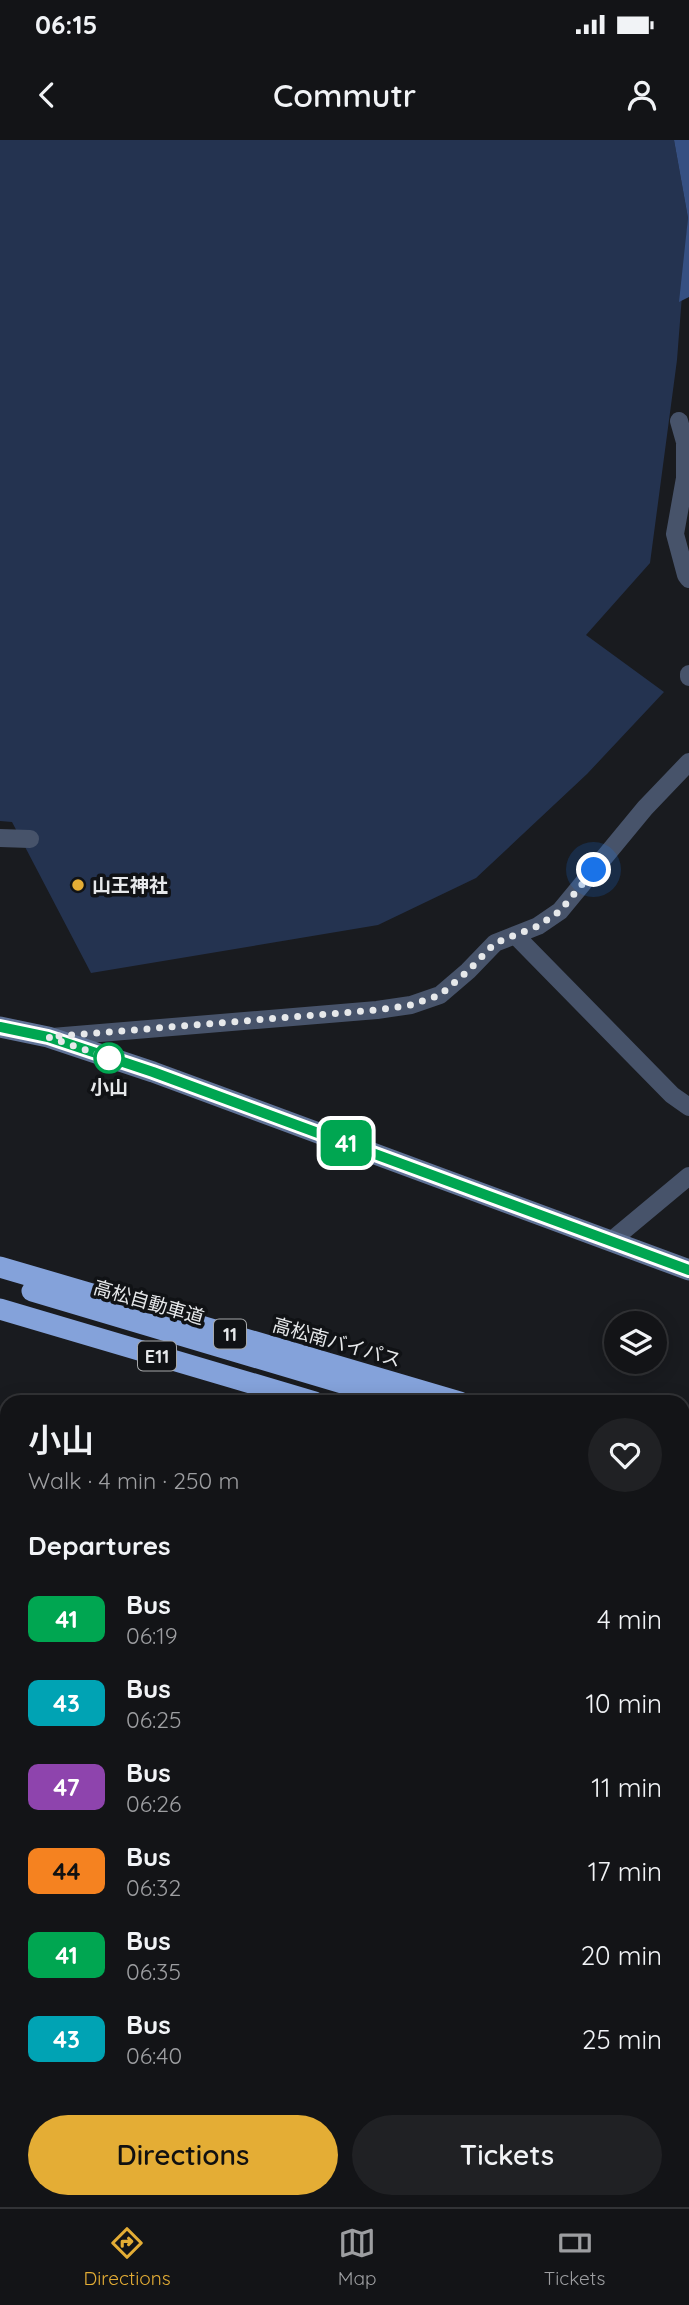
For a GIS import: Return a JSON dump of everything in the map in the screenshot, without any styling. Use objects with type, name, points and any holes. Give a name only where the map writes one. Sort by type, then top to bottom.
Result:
[{"type":"highway","name":"高松南バイパス","points":[[0,1267],[436,1395]]},
{"type":"highway","name":"高松自動車道","points":[[0,1282],[382,1395]]},
{"type":"highway","name":"E11","points":[[0,1309],[291,1395]]},
{"type":"highway","points":[[0,1323],[244,1395]]},
{"type":"main road","points":[[1,1027],[48,1037],[153,1072],[689,1270]]},
{"type":"street","points":[[679,421],[685,442],[685,478],[675,534],[689,579]]},
{"type":"street","points":[[48,1037],[377,1010],[411,1005],[440,995],[495,943],[538,926],[560,911],[645,808],[689,762]]},
{"type":"street","points":[[0,838],[30,839]]},
{"type":"street","points":[[515,935],[671,1095],[689,1107]]},
{"type":"street","points":[[611,1241],[689,1177]]},
{"type":"shaded area","points":[[0,140],[674,140],[688,218],[677,360],[650,563],[586,635],[664,692],[587,774],[476,878],[378,925],[91,973],[12,822],[0,821]]},
{"type":"shaded area","points":[[674,140],[689,140],[689,297],[679,302],[688,218]]},
{"type":"bus line","name":"41","points":[[0,1027],[48,1037],[153,1072],[689,1270]]},
{"type":"place","name":"山王神社","points":[[78,885]]},
{"type":"place","name":"小山","points":[[109,1058]]},
{"type":"route","points":[[109,1058],[48,1037],[411,1005],[440,995],[495,943],[538,926],[560,911],[594,870]]}]
